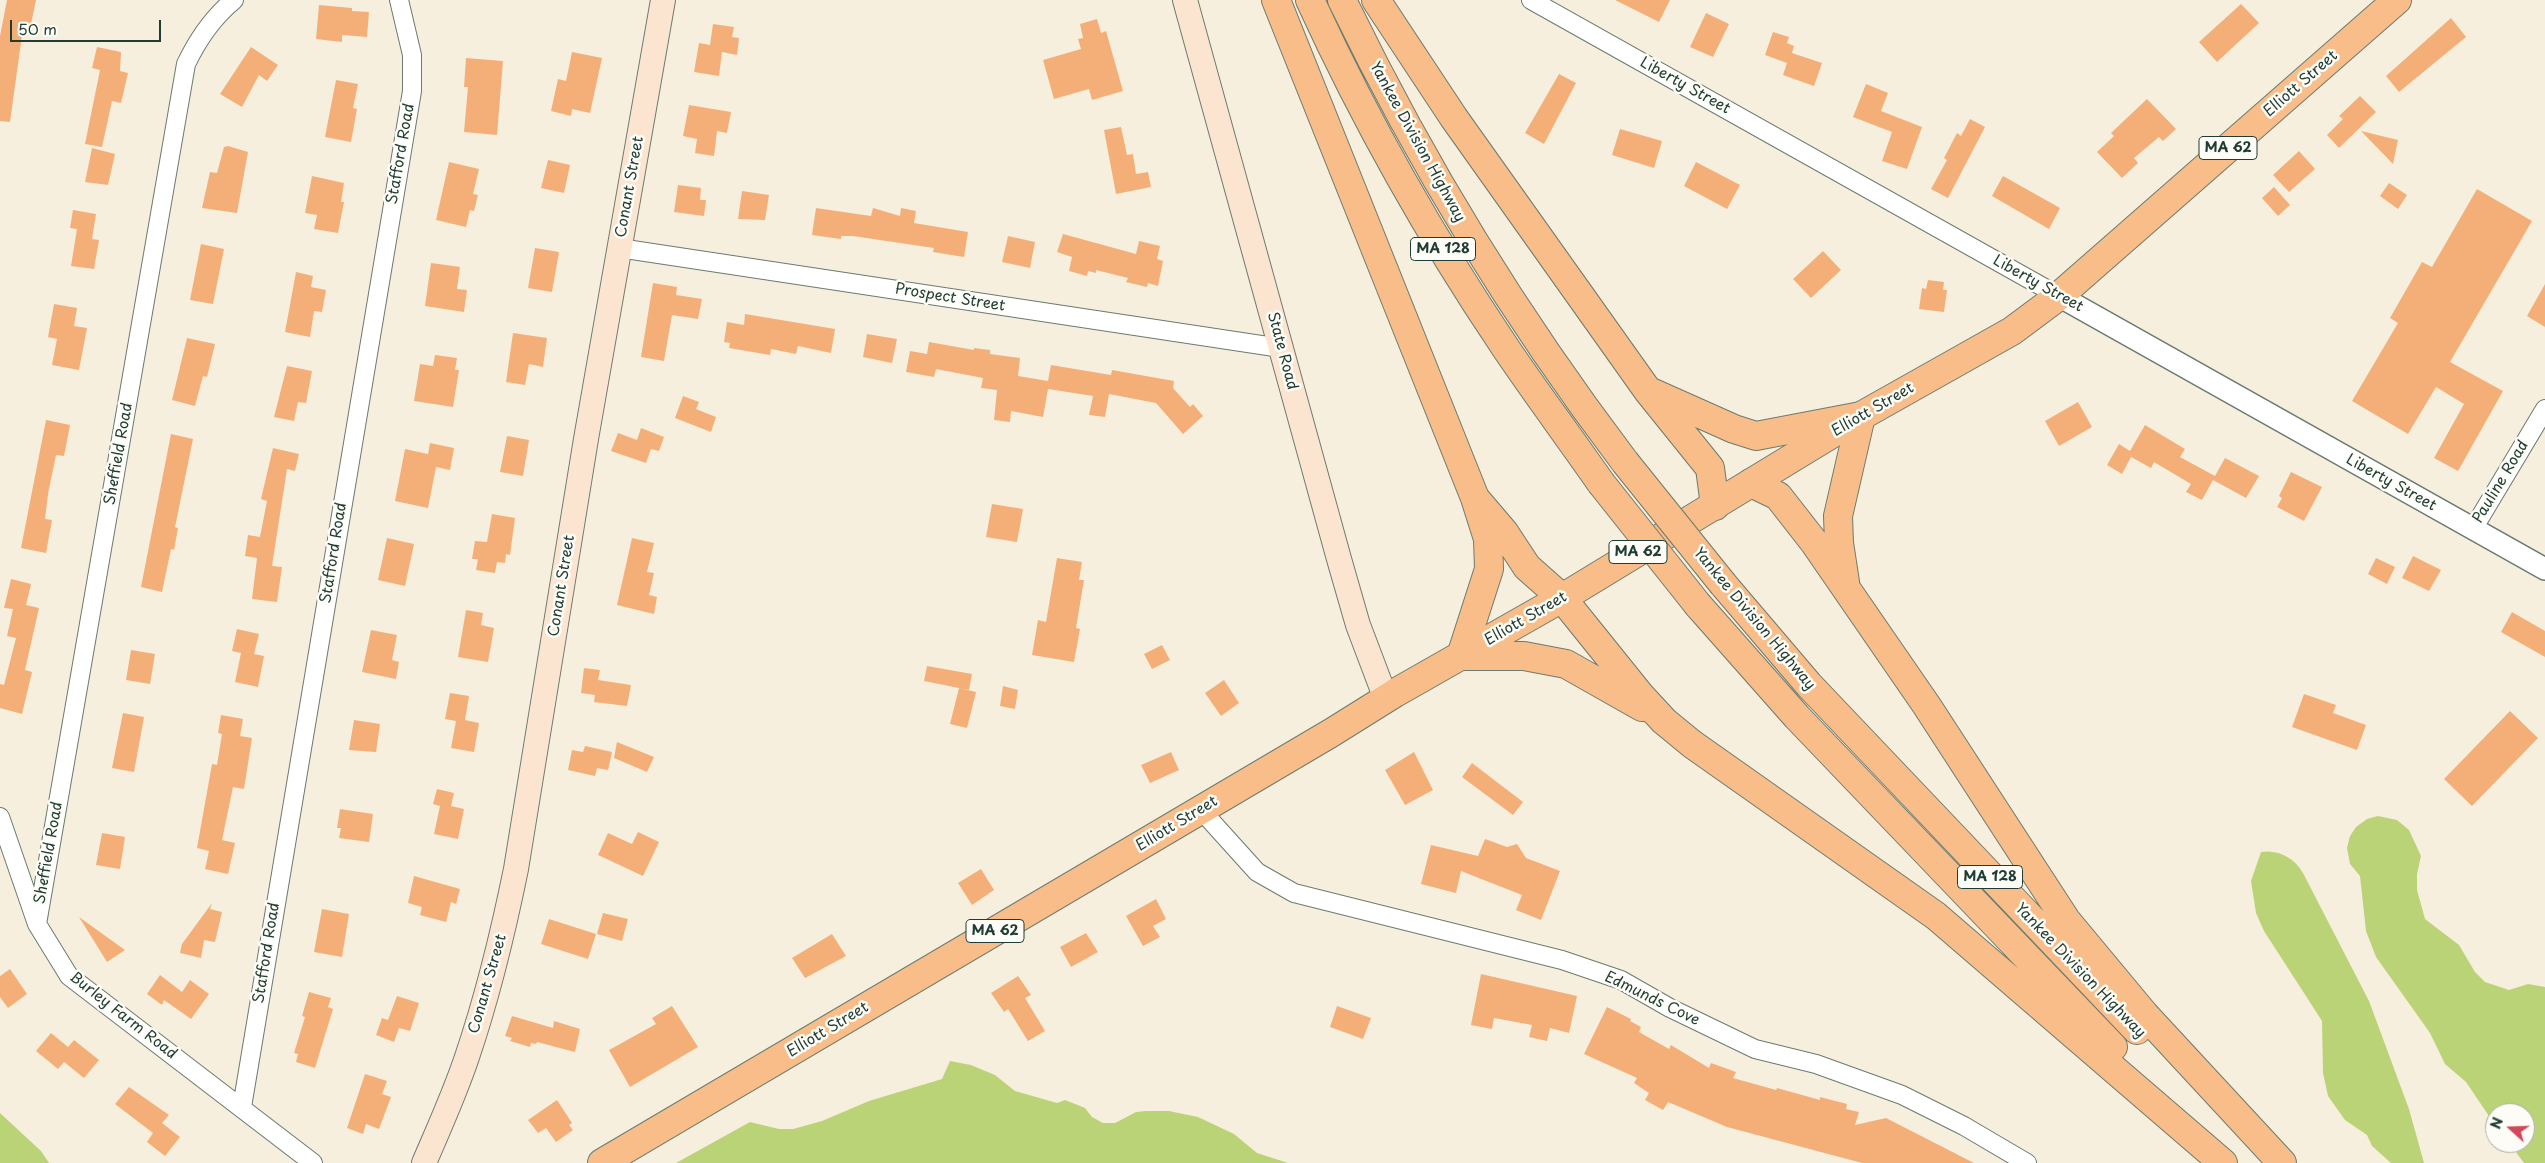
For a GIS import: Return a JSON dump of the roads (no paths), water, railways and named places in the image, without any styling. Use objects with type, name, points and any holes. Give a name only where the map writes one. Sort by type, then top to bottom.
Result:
[{"type":"main road","name":"Conant Street","points":[[424,1163],[467,1059],[506,917],[523,831],[619,248],[663,0]]},
{"type":"main road","name":"State Road","points":[[1185,0],[1358,625],[1386,699]]},
{"type":"main road","points":[[1276,0],[1476,498],[1488,539],[1489,569],[1461,656],[1524,656],[1566,664],[1664,721]]},
{"type":"main road","name":"Yankee Division Highway","points":[[1310,0],[1335,54],[1395,168],[1461,278],[1505,348],[1601,483],[1698,605],[1797,717],[2224,1163]]},
{"type":"main road","name":"Yankee Division Highway","points":[[1342,0],[1389,94],[1434,176],[1470,236],[1537,341],[1625,462],[1722,584],[1808,685],[2264,1163]]},
{"type":"main road","points":[[1376,0],[1454,118],[1648,391],[1710,468],[1715,506]]},
{"type":"main road","name":"Elliott Street","points":[[602,1163],[1386,699],[1562,598],[1862,416],[2012,331],[2059,296],[2397,0]]},
{"type":"main road","points":[[1648,391],[1734,429],[1756,436],[1862,416],[1838,516],[1839,542],[1847,588]]},
{"type":"main road","points":[[1751,482],[1778,496],[1847,588],[2066,920],[2145,1015],[2282,1163]]},
{"type":"main road","points":[[1476,498],[1504,532],[1527,567],[1562,598],[1640,695],[1664,721],[1692,744],[1936,916],[2224,1163]]},
{"type":"street","name":"Sheffield Road","points":[[36,924],[186,64],[198,41],[218,13],[234,0]]},
{"type":"street","name":"Stafford Road","points":[[242,1107],[412,92],[412,55],[399,0]]},
{"type":"street","name":"Liberty Street","points":[[1531,0],[2545,570]]},
{"type":"street","name":"Prospect Street","points":[[619,248],[1281,348]]},
{"type":"street","name":"Pauline Road","points":[[2473,529],[2545,409]]},
{"type":"street","name":"Edmunds Cove","points":[[1201,810],[1257,872],[1294,893],[1562,960],[1621,980],[1670,1008],[1756,1049],[1816,1064],[1902,1095],[1964,1126],[2027,1163]]},
{"type":"street","name":"Burley Farm Road","points":[[0,817],[36,924],[69,976],[313,1163]]}]
